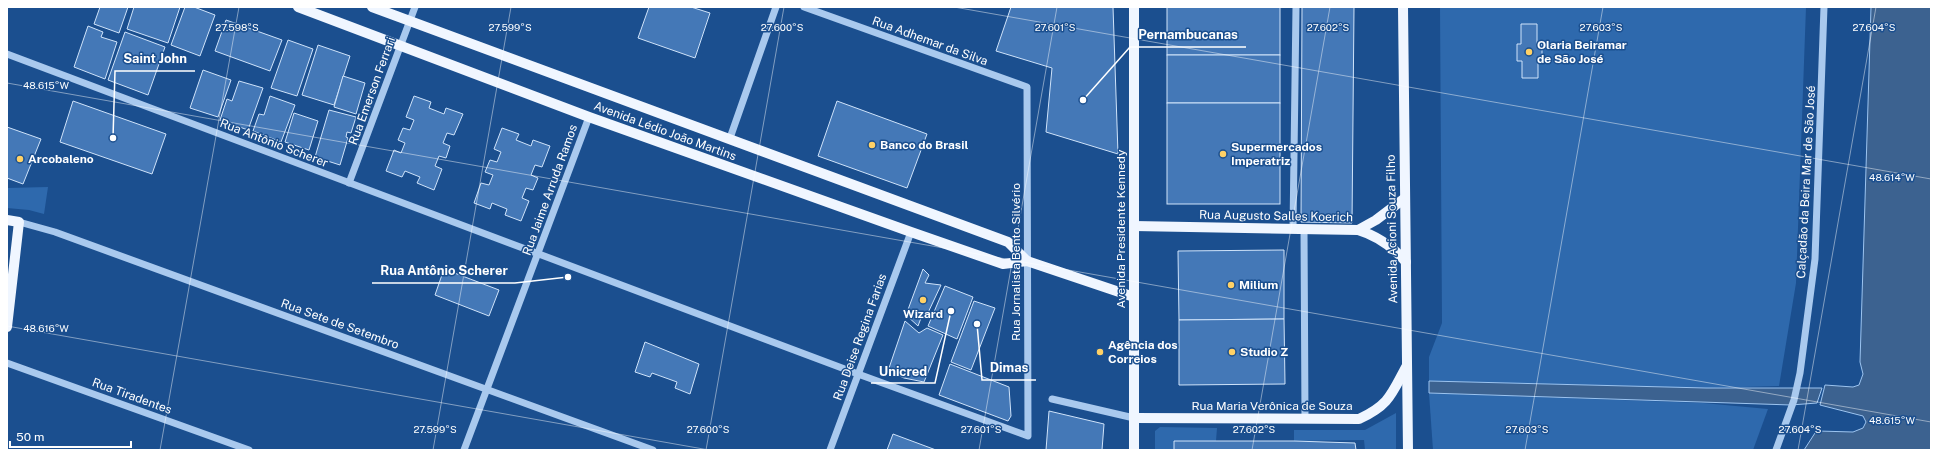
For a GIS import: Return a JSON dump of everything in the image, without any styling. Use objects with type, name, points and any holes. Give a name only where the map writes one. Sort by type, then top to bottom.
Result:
[{"type":"main road","name":"Avenida Lédio João Martins","points":[[298,7],[589,117],[1003,264],[1027,261],[1134,297]]},
{"type":"main road","name":"Avenida Lédio João Martins","points":[[372,7],[730,138],[1008,242],[1027,261]]},
{"type":"main road","name":"Avenida Presidente Kennedy","points":[[1134,7],[1134,450]]},
{"type":"main road","name":"Avenida Acioni Souza Filho","points":[[1403,7],[1408,450]]},
{"type":"main road","points":[[1358,230],[1376,220],[1405,198]]},
{"type":"main road","points":[[7,220],[19,222],[7,327]]},
{"type":"main road","name":"Rua Augusto Salles Koerich","points":[[1134,226],[1358,230],[1385,242],[1406,262]]},
{"type":"main road","name":"Rua Maria Verônica de Souza","points":[[1134,418],[1359,419],[1372,413],[1387,402],[1407,366]]},
{"type":"street","name":"Rua Emerson Ferrari","points":[[349,183],[415,7]]},
{"type":"street","points":[[730,138],[776,7]]},
{"type":"street","name":"Rua Adhemar da Silva","points":[[804,7],[1027,87]]},
{"type":"street","points":[[1293,229],[1296,7]]},
{"type":"street","name":"Calçadão da Beira Mar de São José","points":[[1776,450],[1794,400],[1800,372],[1816,259],[1824,7]]},
{"type":"street","name":"Rua Antônio Scherer","points":[[7,54],[858,374],[1028,436]]},
{"type":"street","name":"Rua Jornalista Bento Silvério","points":[[1027,87],[1028,436]]},
{"type":"street","name":"Rua Jaime Arruda Ramos","points":[[464,450],[589,117]]},
{"type":"street","name":"Rua Sete de Setembro","points":[[19,222],[55,232],[653,450]]},
{"type":"street","points":[[1304,229],[1305,418]]},
{"type":"street","name":"Rua Deise Regina Farias","points":[[830,450],[911,232]]},
{"type":"street","name":"Rua Tiradentes","points":[[7,363],[249,450]]},
{"type":"street","points":[[1052,399],[1134,418]]},
{"type":"shaded area","points":[[1440,7],[1806,7],[1796,283],[1779,386],[1706,388],[1429,381],[1429,357],[1442,323]]},
{"type":"shaded area","points":[[1871,7],[1931,7],[1931,450],[1804,450],[1815,433],[1818,431],[1853,432],[1863,428],[1866,422],[1863,416],[1820,405],[1825,385],[1853,387],[1859,385],[1863,374],[1860,362]]},
{"type":"shaded area","points":[[48,187],[44,214],[29,210],[7,208],[7,188]]},
{"type":"shaded area","points":[[1429,381],[1706,388],[1822,388],[1817,403],[1791,405],[1429,393]]},
{"type":"shaded area","points":[[1429,393],[1703,403],[1768,409],[1753,450],[1433,450]]},
{"type":"shaded area","points":[[1396,413],[1396,450],[1365,450],[1364,440],[1294,441],[1294,430],[1365,430]]},
{"type":"shaded area","points":[[1160,427],[1217,428],[1216,441],[1174,441],[1174,450],[1155,450],[1155,431]]},
{"type":"building","points":[[100,7],[128,7],[119,33],[94,24]]},
{"type":"building","points":[[134,7],[180,7],[168,43],[127,29]]},
{"type":"building","points":[[185,7],[194,7],[215,15],[200,56],[171,45]]},
{"type":"building","points":[[649,7],[691,7],[710,13],[695,58],[638,38]]},
{"type":"building","points":[[1011,7],[1113,7],[1118,154],[1046,132],[1052,68],[996,51]]},
{"type":"building","points":[[1167,7],[1280,7],[1280,55],[1167,55]]},
{"type":"building","points":[[1302,7],[1354,7],[1352,223],[1301,222]]},
{"type":"building","points":[[226,20],[282,40],[270,71],[215,51]]},
{"type":"building","name":"Olaria Beiramar de São José","points":[[1521,24],[1537,24],[1537,44],[1542,44],[1542,59],[1538,59],[1538,78],[1522,78],[1522,61],[1517,61],[1517,44],[1521,44]]},
{"type":"building","points":[[88,26],[103,32],[101,37],[117,42],[105,79],[74,67]]},
{"type":"building","points":[[125,32],[165,47],[148,95],[108,80]]},
{"type":"building","points":[[288,40],[313,49],[297,96],[271,88]]},
{"type":"building","points":[[318,45],[350,56],[334,105],[302,95]]},
{"type":"building","points":[[1167,55],[1280,55],[1280,103],[1167,103]]},
{"type":"building","points":[[203,70],[231,80],[218,117],[190,108]]},
{"type":"building","points":[[343,76],[365,83],[356,114],[334,107]]},
{"type":"building","points":[[239,81],[263,88],[248,130],[220,120],[227,99],[232,101]]},
{"type":"building","points":[[270,96],[295,105],[281,142],[253,131],[259,114],[264,115]]},
{"type":"building","points":[[414,96],[431,102],[429,108],[444,114],[446,108],[463,114],[454,135],[447,133],[443,143],[450,146],[446,158],[439,156],[435,166],[442,169],[434,190],[417,183],[420,177],[405,171],[402,177],[386,171],[394,150],[401,153],[405,143],[398,140],[403,128],[410,130],[414,120],[406,117]]},
{"type":"building","points":[[73,101],[166,134],[152,174],[60,142]]},
{"type":"building","name":"Banco do Brasil","points":[[837,101],[927,134],[907,188],[818,156]]},
{"type":"building","name":"Supermercados Imperatriz","points":[[1167,103],[1280,103],[1280,204],[1167,204]]},
{"type":"building","points":[[329,110],[356,117],[351,133],[347,132],[346,137],[348,138],[340,165],[315,157]]},
{"type":"building","points":[[294,113],[318,121],[309,150],[285,142]]},
{"type":"building","name":"Arcobaleno","points":[[7,127],[41,139],[23,184],[7,178]]},
{"type":"building","points":[[502,128],[519,134],[516,140],[531,146],[533,140],[550,146],[542,167],[535,165],[531,175],[538,178],[533,190],[526,188],[522,198],[529,201],[521,221],[505,215],[507,209],[492,203],[490,209],[474,203],[481,183],[489,185],[493,175],[485,172],[490,160],[497,162],[501,152],[494,149]]},
{"type":"building","name":"Milium","points":[[1284,250],[1284,319],[1179,320],[1178,251]]},
{"type":"building","points":[[444,269],[499,290],[489,316],[435,295]]},
{"type":"building","name":"Wizard","points":[[923,269],[929,275],[925,283],[941,285],[926,317],[921,318],[918,326],[906,315]]},
{"type":"building","points":[[945,286],[973,297],[957,339],[928,326]]},
{"type":"building","points":[[974,301],[995,308],[971,370],[951,362]]},
{"type":"building","name":"Studio Z","points":[[1284,319],[1285,384],[1179,385],[1179,320]]},
{"type":"building","points":[[905,321],[919,333],[927,328],[943,335],[924,382],[904,378],[888,371]]},
{"type":"building","points":[[645,342],[699,364],[690,394],[675,388],[677,382],[652,373],[650,377],[635,372]]},
{"type":"building","points":[[950,364],[1009,387],[1011,416],[1008,421],[939,395]]},
{"type":"building","points":[[1049,411],[1104,424],[1102,450],[1046,450]]},
{"type":"building","points":[[893,434],[936,450],[887,450]]},
{"type":"building","points":[[1174,441],[1294,441],[1355,443],[1356,450],[1174,450]]},
{"type":"place","name":"Olaria Beiramar de São José","points":[[1529,52]]},
{"type":"place","name":"Pernambucanas","points":[[1083,100]]},
{"type":"place","name":"Saint John","points":[[113,138]]},
{"type":"place","name":"Banco do Brasil","points":[[872,145]]},
{"type":"place","name":"Supermercados Imperatriz","points":[[1223,154]]},
{"type":"place","name":"Arcobaleno","points":[[20,159]]},
{"type":"place","name":"Rua Antônio Scherer","points":[[568,277]]},
{"type":"place","name":"Milium","points":[[1231,285]]},
{"type":"place","name":"Wizard","points":[[923,300]]},
{"type":"place","name":"Unicred","points":[[951,311]]},
{"type":"place","name":"Dimas","points":[[977,324]]},
{"type":"place","name":"Agência dos Correios","points":[[1100,352]]},
{"type":"place","name":"Studio Z","points":[[1232,352]]}]
